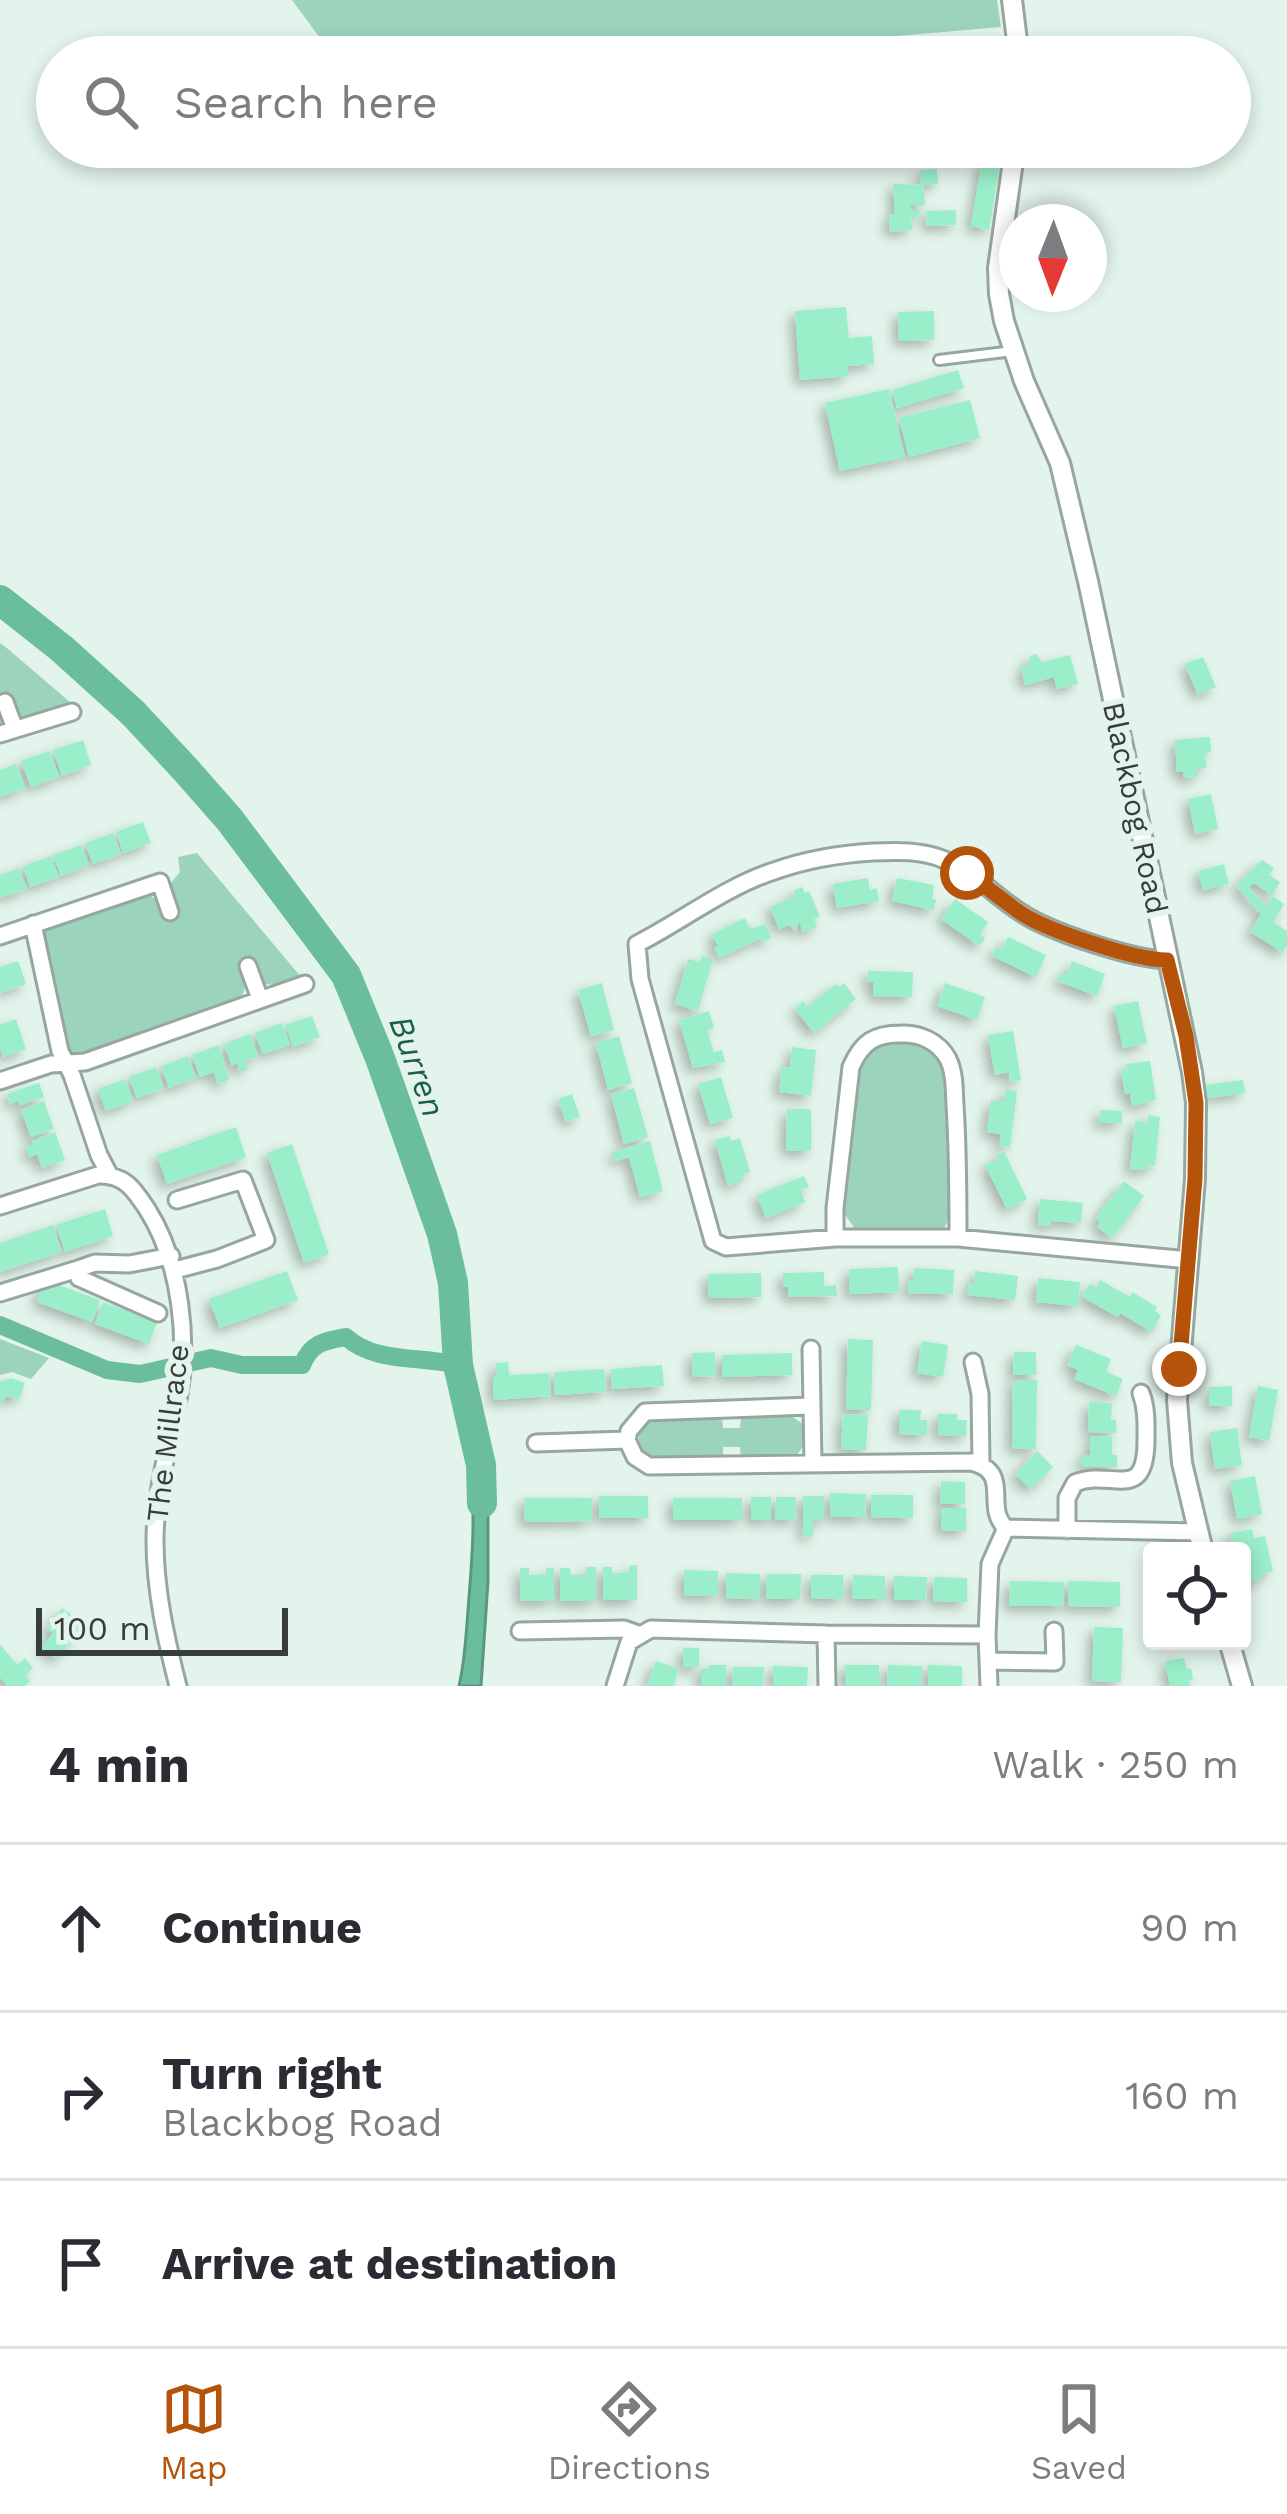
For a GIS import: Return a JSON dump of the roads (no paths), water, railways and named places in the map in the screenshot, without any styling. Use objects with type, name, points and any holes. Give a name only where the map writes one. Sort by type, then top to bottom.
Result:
[{"type":"street","points":[[1012,0],[1016,36]]},
{"type":"street","name":"Blackbog Road","points":[[1012,168],[998,294],[1014,351],[1060,463],[1186,1036],[1196,1103],[1195,1179],[1177,1400],[1182,1463],[1200,1542]]},
{"type":"street","points":[[5,702],[7,731],[72,712]]},
{"type":"street","points":[[1167,960],[1045,926],[946,860],[898,851],[850,854],[772,871],[637,944],[640,979],[713,1241],[726,1246],[835,1238],[958,1238],[1189,1260]]},
{"type":"street","points":[[0,936],[160,882],[170,912]]},
{"type":"street","points":[[33,924],[65,1064],[110,1174]]},
{"type":"street","points":[[248,967],[260,999]]},
{"type":"street","points":[[0,1081],[51,1064],[86,1062],[304,984]]},
{"type":"street","points":[[835,1238],[850,1066],[858,1050],[875,1037],[893,1034],[915,1034],[935,1043],[953,1070],[958,1238]]},
{"type":"street","points":[[0,1206],[110,1174]]},
{"type":"street","name":"The Millrace","points":[[110,1174],[125,1180],[137,1193],[172,1263],[182,1375],[161,1477],[155,1540],[161,1608],[178,1686]]},
{"type":"street","points":[[0,1293],[95,1263],[217,1259],[266,1240],[244,1180],[205,1201],[177,1200]]},
{"type":"street","points":[[78,1269],[79,1278],[158,1313]]},
{"type":"street","points":[[811,1349],[813,1464]]},
{"type":"street","points":[[974,1362],[980,1394],[981,1464],[995,1481],[1000,1525],[1200,1542]]},
{"type":"street","points":[[1067,1529],[1067,1498],[1075,1484],[1086,1479],[1130,1479],[1142,1471],[1146,1415],[1141,1393]]},
{"type":"street","points":[[811,1406],[645,1412],[627,1440],[635,1457],[649,1466],[981,1464]]},
{"type":"street","points":[[536,1443],[627,1440]]},
{"type":"street","points":[[989,1686],[990,1564],[1006,1528]]},
{"type":"street","points":[[520,1631],[624,1629],[641,1635]]},
{"type":"street","points":[[615,1686],[629,1642],[651,1629],[987,1635]]},
{"type":"street","points":[[988,1660],[1054,1662],[1054,1631]]},
{"type":"street","points":[[826,1634],[827,1686]]},
{"type":"street","points":[[1232,1650],[1242,1686]]},
{"type":"lane","points":[[939,360],[1014,351]]},
{"type":"waterway","name":"Burren","points":[[0,600],[133,713],[185,769],[229,819],[346,975],[442,1234],[453,1283],[458,1365],[481,1465],[482,1503]]},
{"type":"waterway","points":[[0,1325],[107,1370],[140,1374],[211,1358],[242,1365],[302,1365],[319,1344],[346,1337],[384,1355],[458,1365]]}]
